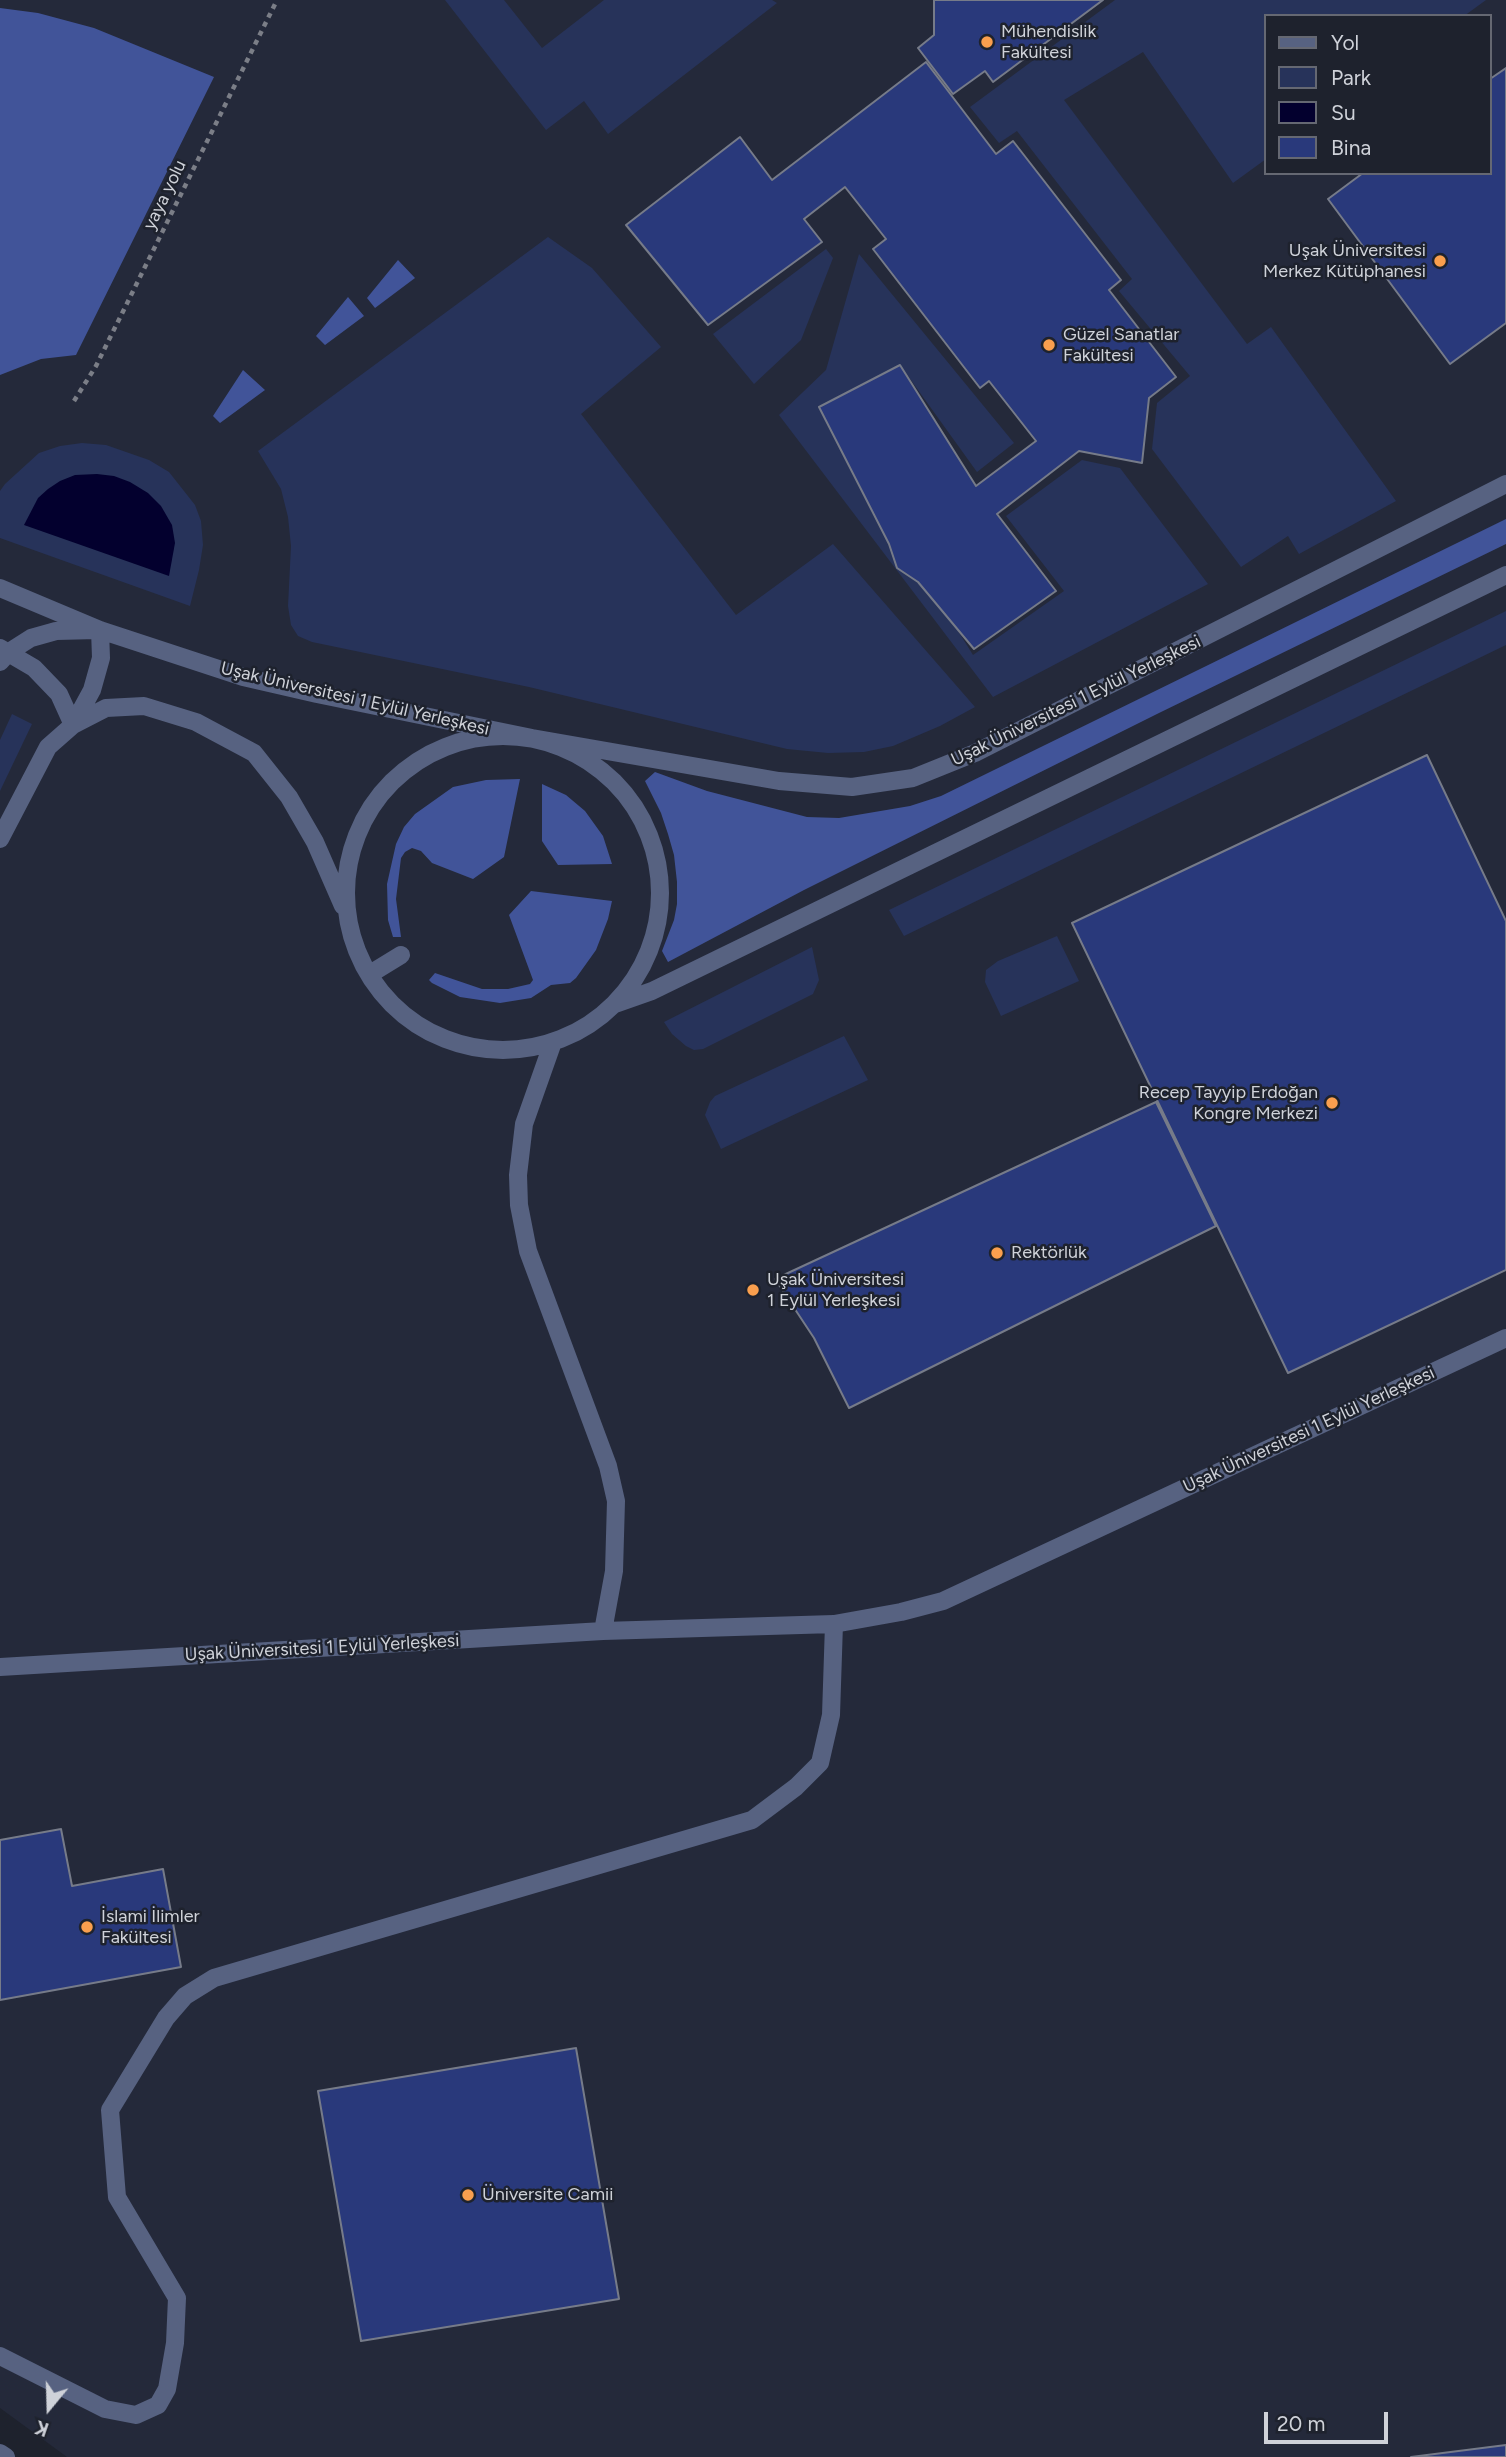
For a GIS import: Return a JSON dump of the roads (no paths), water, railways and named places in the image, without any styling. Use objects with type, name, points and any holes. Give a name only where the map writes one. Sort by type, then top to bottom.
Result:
[{"type":"street","name":"Uşak Üniversitesi 1 Eylül Yerleşkesi","points":[[0,588],[100,630],[243,677],[532,738],[779,781],[852,787],[913,778],[975,754],[1506,484]]},
{"type":"street","name":"Uşak Üniversitesi 1 Eylül Yerleşkesi","points":[[615,1004],[652,991],[1506,575]]},
{"type":"street","name":"Uşak Üniversitesi 1 Eylül Yerleşkesi","points":[[3,654],[31,638],[56,631],[100,630]]},
{"type":"street","points":[[73,725],[92,690],[101,658],[100,630]]},
{"type":"street","points":[[3,654],[34,668],[59,694],[73,725]]},
{"type":"street","name":"Uşak Üniversitesi 1 Eylül Yerleşkesi","points":[[0,839],[42,756],[73,725],[106,708],[144,706],[196,722],[254,753],[289,797],[315,842],[346,912],[358,956],[383,995],[417,1025],[459,1044],[504,1050],[553,1042],[586,1026],[615,1004],[643,964],[659,918],[659,870],[644,824],[617,783],[578,754],[532,738],[481,737],[432,752],[391,781],[361,823],[347,867],[346,912]]},
{"type":"street","points":[[370,974],[401,955]]},
{"type":"street","points":[[553,1042],[524,1124],[518,1175],[519,1205],[528,1251],[608,1466],[616,1501],[614,1571],[603,1631]]},
{"type":"street","name":"Uşak Üniversitesi 1 Eylül Yerleşkesi","points":[[0,1667],[603,1631],[834,1624],[901,1612],[943,1601],[1506,1338]]},
{"type":"street","points":[[0,2356],[105,2409],[136,2415],[158,2405],[167,2389],[175,2343],[177,2298],[117,2197],[110,2110],[166,2018],[185,1996],[214,1978],[752,1820],[796,1787],[820,1763],[831,1715],[834,1624]]},
{"type":"street","points":[[0,2453],[6,2457]]},
{"type":"water","points":[[97,474],[130,482],[148,493],[161,506],[172,525],[175,543],[169,576],[24,525],[38,498],[48,489],[75,475]]},
{"type":"place","name":"Mühendislik Fakültesi","points":[[987,42]]},
{"type":"place","name":"Uşak Üniversitesi Merkez Kütüphanesi","points":[[1440,261]]},
{"type":"place","name":"Güzel Sanatlar Fakültesi","points":[[1049,345]]},
{"type":"place","name":"Recep Tayyip Erdoğan Kongre Merkezi","points":[[1332,1103]]},
{"type":"place","name":"Rektörlük","points":[[997,1253]]},
{"type":"place","name":"Uşak Üniversitesi 1 Eylül Yerleşkesi","points":[[753,1290]]},
{"type":"place","name":"İslami İlimler Fakültesi","points":[[87,1927]]},
{"type":"place","name":"Üniversite Camii","points":[[468,2195]]}]
